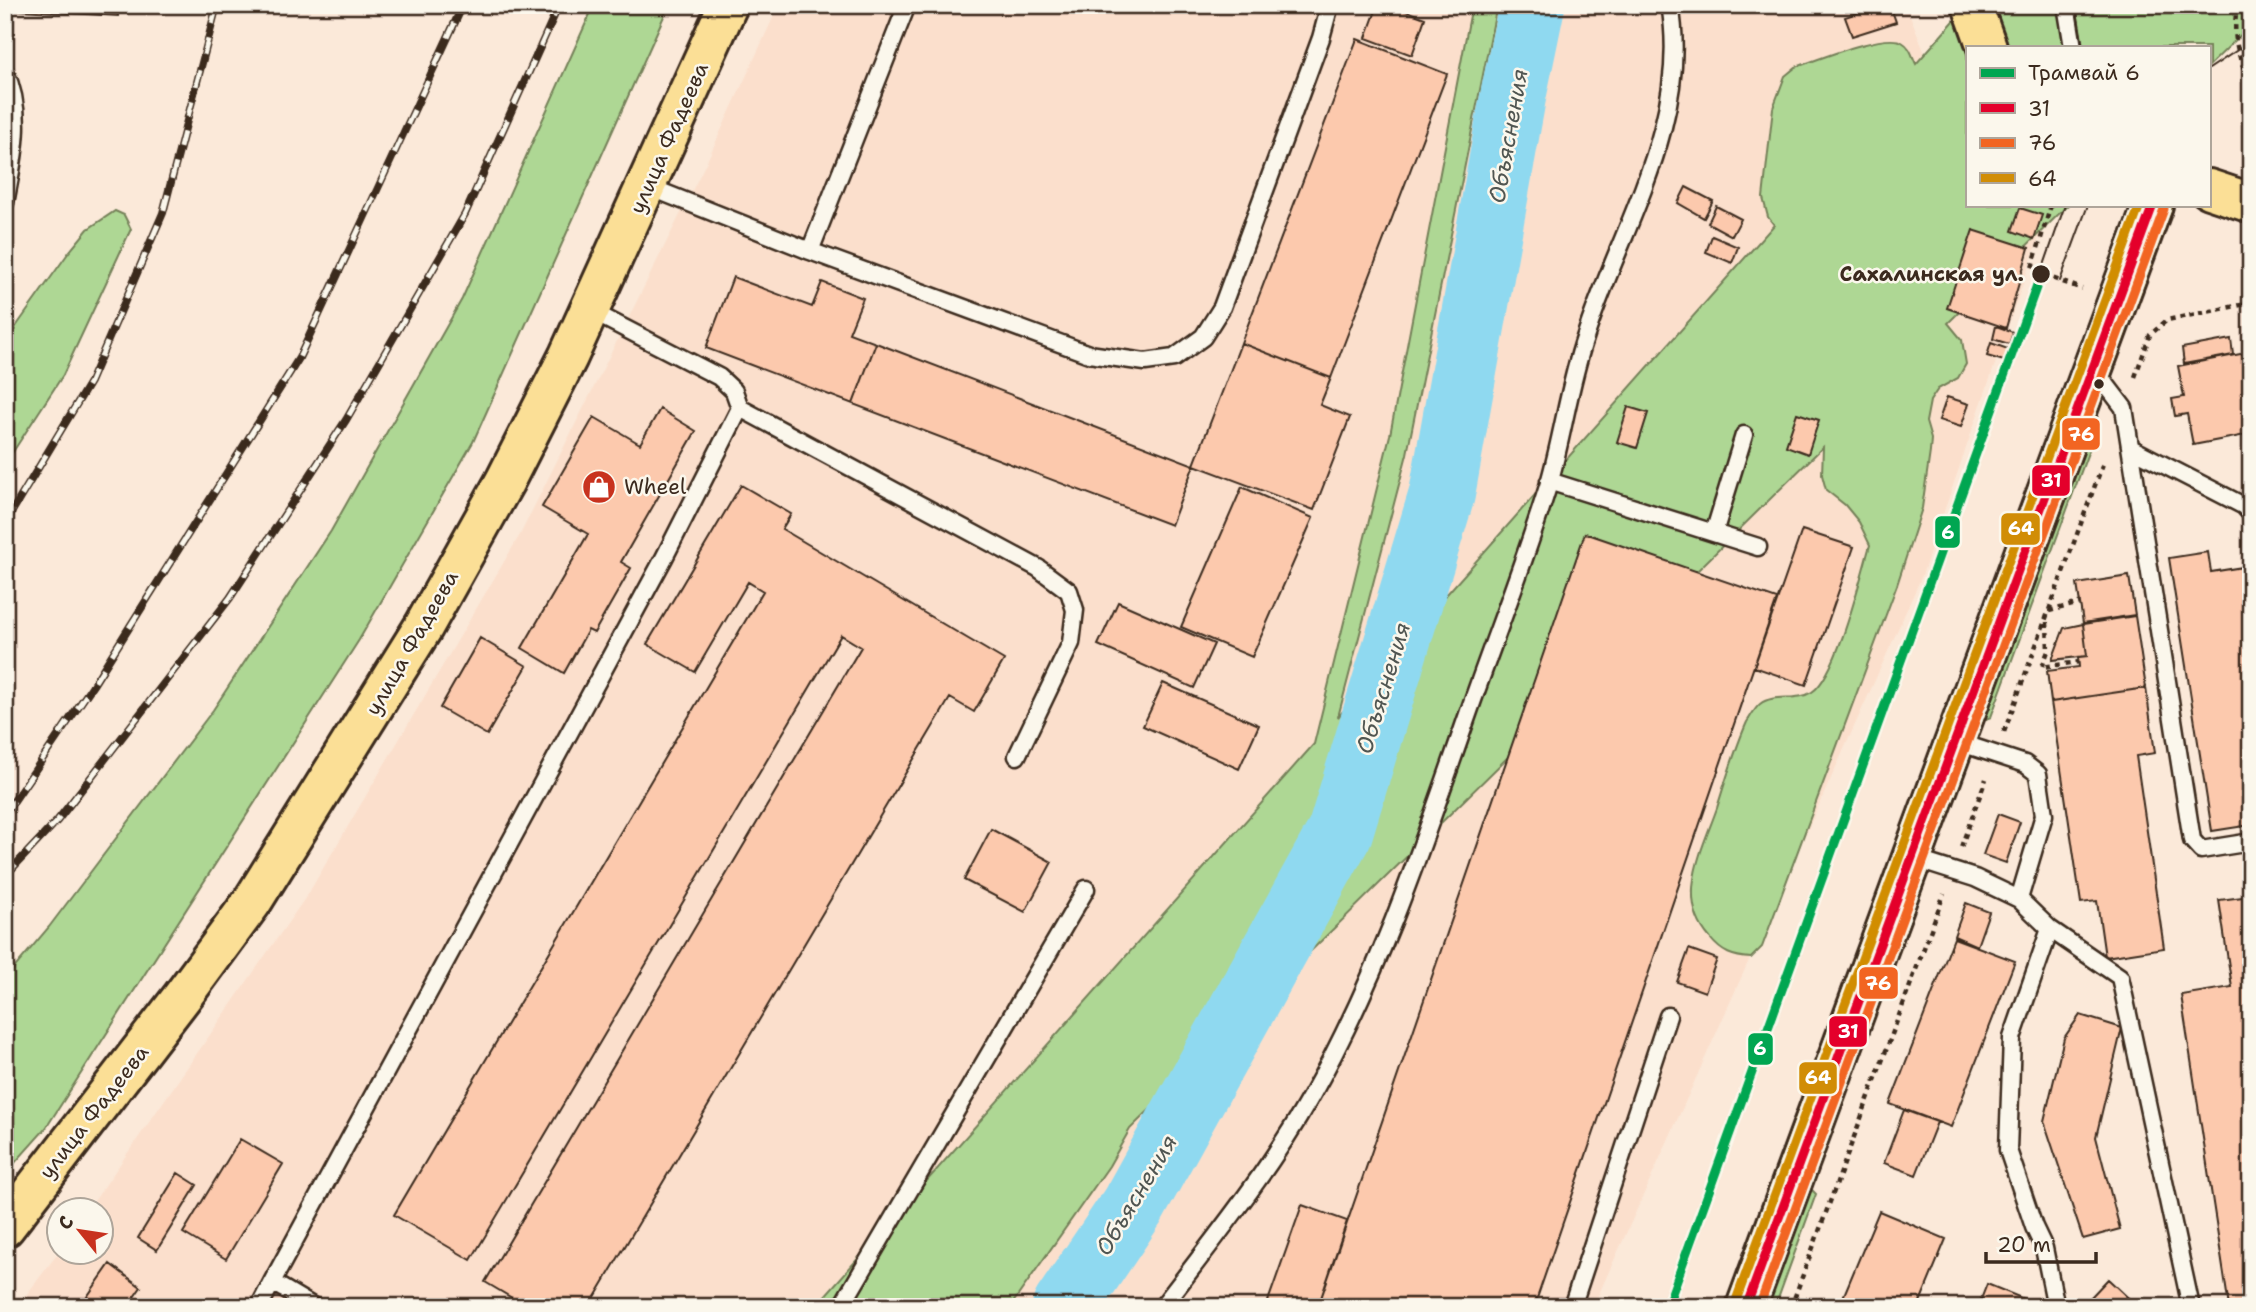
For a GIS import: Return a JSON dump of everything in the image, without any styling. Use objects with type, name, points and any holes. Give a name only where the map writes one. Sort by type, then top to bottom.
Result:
[{"type":"main road","name":"улица Фадеева","points":[[5,1227],[182,998],[253,901],[444,590],[505,481],[591,311],[728,5]]},
{"type":"main road","points":[[1972,5],[1987,46]]},
{"type":"main road","points":[[2210,189],[2251,203]]},
{"type":"main road","points":[[1746,1307],[2153,206]]},
{"type":"lane","points":[[810,251],[907,5]]},
{"type":"lane","points":[[647,186],[810,251],[1089,354],[1145,362],[1174,358],[1203,337],[1222,307],[1321,38],[1330,5]]},
{"type":"lane","points":[[1162,1307],[1265,1168],[1310,1099],[1347,1025],[1408,887],[1549,481],[1573,376],[1586,335],[1660,136],[1673,82],[1673,24],[1670,5]]},
{"type":"lane","points":[[2066,5],[2073,46]]},
{"type":"lane","points":[[5,72],[10,83],[18,133],[5,203]]},
{"type":"lane","points":[[591,311],[719,377],[734,391],[740,408],[1038,568],[1069,591],[1075,610],[1071,643],[1017,756]]},
{"type":"lane","points":[[2094,368],[2124,408],[2192,840],[2200,850],[2251,842]]},
{"type":"lane","points":[[259,1307],[664,558],[740,408]]},
{"type":"lane","points":[[1714,533],[1744,435]]},
{"type":"lane","points":[[2131,448],[2244,506],[2251,514]]},
{"type":"lane","points":[[1549,481],[1758,547]]},
{"type":"lane","points":[[1955,741],[2025,764],[2038,774],[2044,815],[2019,899]]},
{"type":"lane","points":[[1912,858],[1975,878],[2019,899],[2050,929],[2120,977],[2190,1307]]},
{"type":"lane","points":[[841,1307],[1086,888]]},
{"type":"lane","points":[[2050,929],[2012,1038],[2008,1150],[2044,1248],[2056,1307]]},
{"type":"lane","points":[[1572,1307],[1668,1016]]},
{"type":"lane","points":[[272,1282],[314,1307]]},
{"type":"path","points":[[2237,5],[2234,32],[2237,51],[2251,87]]},
{"type":"path","points":[[2051,206],[2032,268],[2060,281]]},
{"type":"path","points":[[2079,662],[2042,667],[2048,651],[2048,614],[2080,603]]},
{"type":"shaded area","points":[[779,5],[1906,5],[1966,157],[1966,206],[2047,214],[1921,578],[1593,1307],[17,1307],[48,1266],[116,1266],[116,1196],[98,1196],[308,894],[521,533],[707,161]]},
{"type":"green space","points":[[594,5],[669,5],[473,442],[359,640],[46,1128],[5,1174],[5,979],[49,927],[213,710],[331,531],[462,299]]},
{"type":"green space","points":[[1472,5],[1497,5],[1407,454],[1338,717],[1774,225],[1768,217],[1763,198],[1773,108],[1785,76],[1796,67],[1850,48],[1893,40],[1907,46],[1916,64],[1968,5],[2251,5],[2251,25],[2210,65],[2210,46],[1966,46],[1966,206],[2067,206],[1948,323],[1962,340],[1966,364],[1958,378],[1938,389],[1930,401],[1926,422],[1931,439],[1922,508],[1897,585],[1762,947],[1751,958],[1724,951],[1714,943],[1700,923],[1694,907],[1695,874],[1747,722],[1760,704],[1772,699],[1806,695],[1821,682],[1839,647],[1854,601],[1870,545],[1859,522],[1845,505],[1826,490],[1822,475],[1823,447],[1130,1129],[1109,1166],[1010,1307],[953,1307],[957,1301],[950,1307],[815,1307],[1314,744],[1390,435]]},
{"type":"green space","points":[[115,211],[124,215],[131,229],[63,375],[5,464],[5,342],[88,229]]},
{"type":"green space","points":[[2086,443],[2090,447],[1991,717],[1986,719],[1984,715]]},
{"type":"green space","points":[[1811,1189],[1816,1194],[1775,1307],[1767,1307]]},
{"type":"building","points":[[5,5],[119,5],[118,16],[5,9]]},
{"type":"building","points":[[1378,5],[1390,5],[1425,18],[1412,55],[1366,38]]},
{"type":"building","points":[[1881,5],[1890,5],[1896,22],[1852,36],[1845,17]]},
{"type":"building","points":[[1357,39],[1447,74],[1331,378],[1241,343]]},
{"type":"building","points":[[1686,187],[1713,201],[1704,218],[1678,203]]},
{"type":"building","points":[[1716,206],[1741,219],[1732,236],[1708,223]]},
{"type":"building","points":[[2020,208],[2042,215],[2034,239],[2012,231]]},
{"type":"building","points":[[1973,230],[2029,248],[2006,328],[1947,308]]},
{"type":"building","points":[[1712,236],[1738,247],[1732,263],[1706,252]]},
{"type":"building","points":[[733,277],[812,307],[822,282],[863,298],[849,333],[876,343],[853,404],[706,348]]},
{"type":"building","points":[[1996,326],[2013,332],[2009,344],[1993,339]]},
{"type":"building","points":[[2231,339],[2233,355],[2184,364],[2182,348]]},
{"type":"building","points":[[876,343],[1194,465],[1171,525],[853,404]]},
{"type":"building","points":[[1241,343],[1331,378],[1320,405],[1350,417],[1314,510],[1194,465]]},
{"type":"building","points":[[1991,343],[2008,349],[2004,361],[1987,356]]},
{"type":"building","points":[[2251,352],[2251,434],[2193,445],[2187,414],[2175,416],[2172,399],[2184,397],[2178,366]]},
{"type":"building","points":[[1947,397],[1969,404],[1961,427],[1939,420]]},
{"type":"building","points":[[1628,407],[1648,413],[1637,448],[1617,442]]},
{"type":"building","points":[[660,409],[696,431],[621,562],[631,568],[594,633],[588,630],[564,673],[522,648],[588,534],[542,507],[594,417],[640,444]]},
{"type":"building","points":[[1797,413],[1819,420],[1808,454],[1786,446]]},
{"type":"building","points":[[741,485],[791,514],[782,529],[1004,660],[974,712],[950,698],[589,1307],[527,1307],[485,1282],[861,647],[841,635],[471,1260],[394,1215],[763,591],[748,582],[695,672],[647,644]]},
{"type":"building","points":[[1242,487],[1313,518],[1252,657],[1181,627]]},
{"type":"building","points":[[1802,530],[1854,547],[1806,685],[1754,667]]},
{"type":"building","points":[[1585,533],[1777,599],[1534,1307],[1318,1307]]},
{"type":"building","points":[[2208,552],[2211,572],[2243,567],[2251,614],[2251,825],[2212,831],[2169,558]]},
{"type":"building","points":[[2129,576],[2135,615],[2083,623],[2077,584]]},
{"type":"building","points":[[1118,602],[1214,644],[1194,688],[1098,645]]},
{"type":"building","points":[[2135,616],[2146,688],[2051,702],[2047,671],[2079,667],[2078,657],[2087,656],[2083,624]]},
{"type":"building","points":[[2083,624],[2087,656],[2052,660],[2064,628]]},
{"type":"building","points":[[480,638],[527,666],[487,735],[440,708]]},
{"type":"building","points":[[1163,683],[1259,725],[1239,769],[1143,726]]},
{"type":"building","points":[[2146,688],[2155,753],[2136,756],[2164,948],[2105,957],[2097,901],[2081,903],[2051,702]]},
{"type":"building","points":[[1998,814],[2020,822],[2006,863],[1983,855]]},
{"type":"building","points":[[991,829],[1052,862],[1025,912],[964,880]]},
{"type":"building","points":[[2251,896],[2251,1307],[2229,1307],[2181,995],[2232,987],[2219,900]]},
{"type":"building","points":[[1966,903],[1989,912],[1977,946],[1954,936]]},
{"type":"building","points":[[1954,938],[2015,961],[1951,1127],[1890,1104]]},
{"type":"building","points":[[1689,949],[1717,959],[1705,992],[1677,982]]},
{"type":"building","points":[[2080,1015],[2122,1028],[2096,1137],[2120,1229],[2083,1239],[2044,1121],[2064,1038]]},
{"type":"building","points":[[1904,1110],[1937,1122],[1916,1175],[1884,1163]]},
{"type":"building","points":[[240,1139],[283,1164],[226,1259],[183,1233]]},
{"type":"building","points":[[178,1173],[197,1185],[157,1250],[138,1238]]},
{"type":"building","points":[[1302,1205],[1347,1221],[1318,1307],[1266,1307]]},
{"type":"building","points":[[1879,1211],[1946,1239],[1918,1307],[1839,1307]]},
{"type":"building","points":[[109,1266],[113,1266],[141,1287],[127,1307],[80,1307]]},
{"type":"building","points":[[2108,1279],[2138,1307],[2100,1307],[2090,1298]]},
{"type":"building","points":[[1987,1284],[2024,1299],[2021,1307],[1978,1307]]},
{"type":"waterway","name":"Объяснения","points":[[1065,1307],[1133,1206],[1340,832],[1442,494],[1532,5]]},
{"type":"tram line","points":[[2076,5],[2083,46]]},
{"type":"tram line","points":[[2210,68],[2251,41]]},
{"type":"tram line","points":[[2041,274],[2065,206]]},
{"type":"tram line","points":[[2060,281],[2088,206]]},
{"type":"tram line","name":"6","points":[[1667,1307],[2041,274]]},
{"type":"railway","points":[[5,523],[90,382],[163,213],[217,5]]},
{"type":"railway","points":[[5,814],[93,685],[299,358],[463,5]]},
{"type":"railway","points":[[5,876],[57,821],[230,598],[346,420],[465,214],[559,5]]},
{"type":"transit line","name":"64","points":[[1735,1303],[2140,206]]},
{"type":"transit line","name":"31","points":[[1746,1307],[2153,206]]},
{"type":"transit line","name":"76","points":[[1759,1307],[2164,209]]},
{"type":"place","name":"Сахалинская ул.","points":[[2041,274]]},
{"type":"place","name":"Wheel","points":[[599,487]]}]
